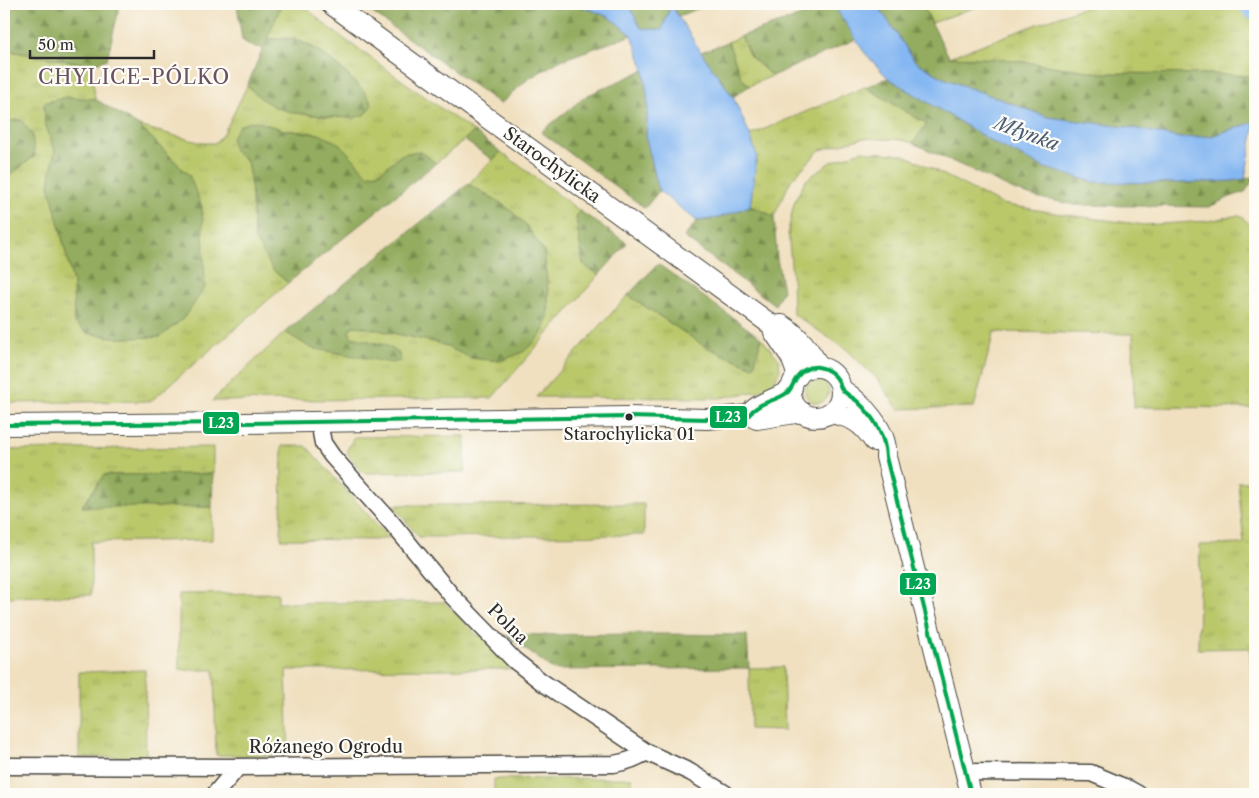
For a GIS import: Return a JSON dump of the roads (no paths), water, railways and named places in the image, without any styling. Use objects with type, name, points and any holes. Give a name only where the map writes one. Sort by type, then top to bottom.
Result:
[{"type":"street","name":"Starochylicka","points":[[332,4],[772,326],[791,357],[795,382],[792,398],[798,408],[812,416],[829,413],[844,416],[857,422],[866,428],[880,453],[886,457]]},
{"type":"street","name":"Starochylicka","points":[[772,326],[782,325],[795,335],[814,357],[819,367],[833,373],[840,383],[841,389],[850,395],[873,419],[883,436],[887,449],[886,457],[971,794]]},
{"type":"street","points":[[749,415],[754,408],[787,392],[804,370],[819,367]]},
{"type":"street","points":[[829,413],[840,400],[841,389]]},
{"type":"street","points":[[4,425],[628,417],[707,418],[749,415],[762,419],[802,412]]},
{"type":"street","name":"Polna","points":[[319,422],[323,444],[332,456],[391,522],[452,596],[514,660],[542,682],[646,752],[690,772],[726,794]]},
{"type":"street","name":"Różanego Ogrodu","points":[[4,766],[238,768],[614,764],[627,762],[646,752]]},
{"type":"street","points":[[215,794],[238,768]]},
{"type":"street","points":[[965,772],[1091,773],[1138,794]]},
{"type":"water","points":[[576,4],[629,4],[641,28],[662,30],[671,5],[733,97],[750,135],[757,156],[750,206],[718,218],[697,221],[659,191],[646,138],[648,104],[644,70],[632,35],[609,17]]},
{"type":"water","name":"Młynka","points":[[833,4],[877,4],[915,61],[943,78],[1048,117],[1133,128],[1180,138],[1211,136],[1255,122],[1245,179],[1179,183],[1094,182],[1045,168],[996,144],[888,78],[864,52]]},
{"type":"place","name":"Starochylicka 01","points":[[629,417]]},
{"type":"district","name":"CHYLICE-PÓLKO","points":[[134,77]]}]
